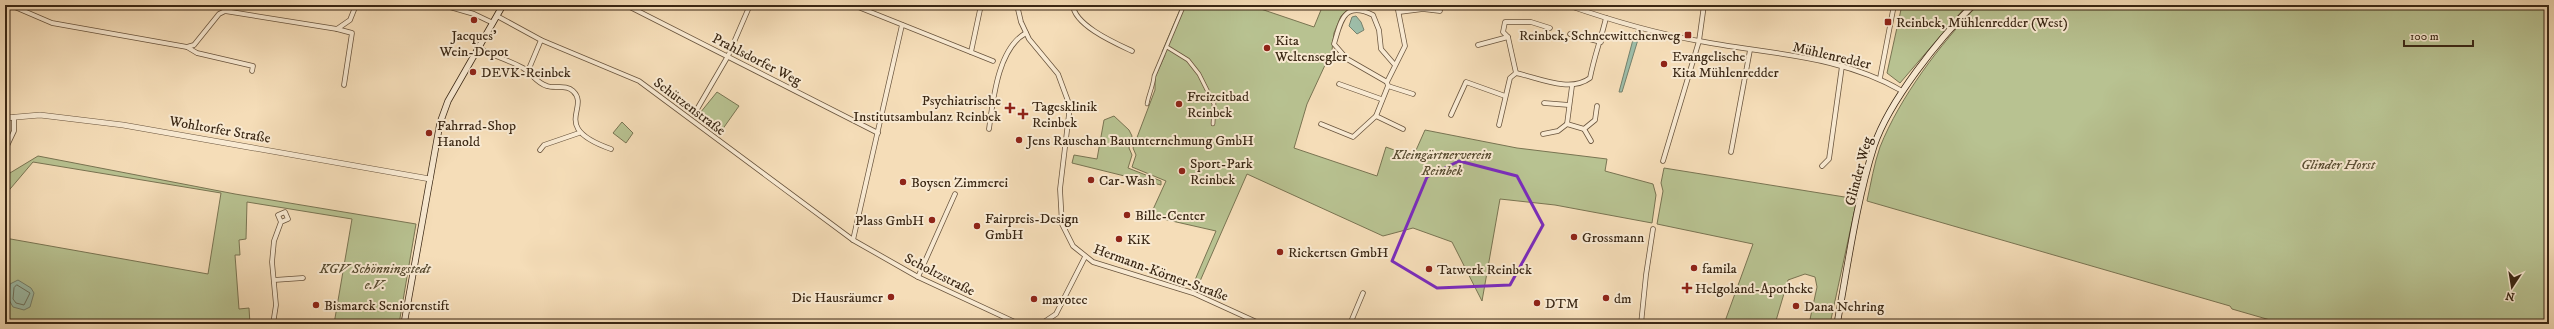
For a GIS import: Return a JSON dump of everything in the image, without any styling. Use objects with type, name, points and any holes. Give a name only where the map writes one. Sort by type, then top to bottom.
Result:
[{"type":"main road","points":[[404,324],[430,179],[434,146],[443,112],[503,5]]},
{"type":"main road","name":"Glinder Weg","points":[[1837,324],[1861,199],[1875,145],[1902,91],[1973,5]]},
{"type":"street","points":[[10,5],[52,23],[187,47],[197,52],[253,66],[252,71]]},
{"type":"street","points":[[337,29],[350,20],[356,5]]},
{"type":"street","points":[[443,5],[474,14],[493,23]]},
{"type":"street","name":"Prahlsdorfer Weg","points":[[626,5],[878,133]]},
{"type":"street","points":[[696,111],[728,56],[750,5]]},
{"type":"street","points":[[853,5],[993,61]]},
{"type":"street","points":[[971,52],[981,5]]},
{"type":"street","name":"Hermann-Körner-Straße","points":[[1017,5],[1026,33],[1058,74],[1067,96],[1069,114],[1060,190],[1062,218],[1066,235],[1085,257],[1193,293],[1261,324]]},
{"type":"street","points":[[1073,5],[1073,10],[1082,22],[1132,50]]},
{"type":"street","points":[[1147,104],[1148,96],[1153,89],[1154,76],[1184,5]]},
{"type":"street","points":[[1321,124],[1353,137],[1376,116],[1394,64],[1405,46],[1397,5]]},
{"type":"street","name":"Mühlenredder","points":[[1567,5],[1606,18],[1699,41],[1842,66],[1880,78],[1902,91]]},
{"type":"street","points":[[1663,161],[1699,41],[1704,5]]},
{"type":"street","points":[[1880,78],[1894,5]]},
{"type":"street","points":[[1394,64],[1381,49],[1378,30],[1373,15],[1359,8],[1350,10],[1342,19],[1334,44],[1347,59],[1387,84],[1413,94]]},
{"type":"street","points":[[1399,12],[1423,9],[1440,11]]},
{"type":"street","points":[[187,47],[194,45],[219,14],[225,11],[337,29],[352,33],[344,85]]},
{"type":"street","name":"Schützenstraße","points":[[497,16],[541,40],[639,81],[853,240]]},
{"type":"street","points":[[1516,73],[1572,86],[1583,83],[1590,78],[1595,51],[1601,42],[1606,18]]},
{"type":"street","points":[[1516,73],[1508,37],[1503,32],[1505,22],[1531,22],[1550,28]]},
{"type":"street","points":[[853,240],[902,25]]},
{"type":"street","points":[[989,129],[996,78],[1014,43],[1026,33]]},
{"type":"street","points":[[1570,34],[1601,42]]},
{"type":"street","points":[[1478,45],[1508,37]]},
{"type":"street","points":[[528,71],[541,40]]},
{"type":"street","points":[[1167,47],[1188,60],[1199,74],[1214,104],[1213,124]]},
{"type":"street","points":[[478,48],[528,71],[540,84],[548,87],[569,88],[574,92],[577,102],[575,120],[579,133],[590,141],[611,149]]},
{"type":"street","points":[[1731,152],[1750,50]]},
{"type":"street","points":[[1822,166],[1829,159],[1842,66]]},
{"type":"street","points":[[1498,125],[1510,78],[1516,73]]},
{"type":"street","points":[[1451,115],[1466,82],[1506,96]]},
{"type":"street","points":[[1339,84],[1381,99]]},
{"type":"street","points":[[1543,134],[1558,131],[1567,124],[1572,86]]},
{"type":"street","points":[[1544,103],[1569,105]]},
{"type":"street","points":[[1584,129],[1595,120],[1597,106]]},
{"type":"street","name":"Wohltorfer Straße","points":[[5,118],[40,115],[123,125],[430,179]]},
{"type":"street","points":[[1376,116],[1403,129]]},
{"type":"street","points":[[5,150],[14,131],[14,117]]},
{"type":"street","points":[[1567,124],[1584,129],[1591,141]]},
{"type":"street","points":[[540,150],[544,145],[579,133]]},
{"type":"street","points":[[918,277],[955,194]]},
{"type":"street","points":[[273,324],[276,305],[274,280],[274,241],[281,222]]},
{"type":"street","points":[[1641,324],[1646,275],[1654,229]]},
{"type":"street","name":"Scholtzstraße","points":[[853,240],[918,277],[1019,324]]},
{"type":"street","points":[[1041,324],[1056,314],[1085,257]]},
{"type":"street","points":[[274,280],[303,278]]},
{"type":"street","points":[[1350,324],[1363,293]]},
{"type":"highlighted area","points":[[1459,161],[1517,176],[1543,225],[1510,285],[1437,288],[1392,261],[1427,177]]},
{"type":"green space","name":"Kleingärtnerverein Reinbek","points":[[1182,5],[1249,5],[1314,27],[1323,5],[1353,5],[1341,16],[1334,33],[1332,50],[1307,104],[1294,148],[1377,176],[1386,147],[1413,157],[1425,130],[1517,148],[1607,159],[1605,171],[1653,184],[1656,195],[1652,223],[1555,205],[1500,199],[1482,301],[1452,242],[1413,228],[1383,236],[1247,174],[1197,288],[1192,287],[1216,231],[1150,216],[1166,181],[1132,167],[1136,155],[1133,148],[1155,90],[1155,77],[1165,55],[1162,52]]},
{"type":"green space","points":[[1902,5],[1967,5],[1900,83],[1887,73]]},
{"type":"green space","name":"Glinder Horst","points":[[1978,5],[2549,5],[2549,324],[2284,324],[2232,309],[2230,306],[1867,201],[1880,147],[1898,109],[1922,72],[1949,37]]},
{"type":"green space","points":[[717,92],[739,106],[722,130],[700,113]]},
{"type":"green space","points":[[1114,116],[1129,130],[1132,136],[1129,148],[1132,155],[1128,168],[1161,181],[1161,185],[1072,163],[1074,155],[1097,159],[1104,120]]},
{"type":"green space","points":[[622,122],[633,133],[626,143],[613,133]]},
{"type":"green space","name":"KGV Schönningstedt e.V.","points":[[38,156],[235,194],[416,224],[399,324],[334,324],[352,219],[247,202],[246,239],[239,240],[240,255],[235,255],[239,309],[249,308],[250,324],[5,323],[5,238],[208,274],[221,193],[33,162],[5,195],[5,176]]},
{"type":"green space","points":[[1664,168],[1857,199],[1830,324],[1809,324],[1817,287],[1815,277],[1805,274],[1788,280],[1775,324],[1724,324],[1753,244],[1657,224],[1663,191],[1661,183]]},
{"type":"water","points":[[1356,16],[1361,22],[1364,30],[1357,34],[1349,26],[1352,17]]},
{"type":"water","points":[[1635,32],[1640,33],[1622,92],[1619,92]]},
{"type":"water","points":[[18,280],[31,288],[34,293],[30,307],[24,310],[13,307],[9,300],[10,284]]},
{"type":"place","name":"Jacques' Wein-Depot","points":[[474,20]]},
{"type":"place","name":"Reinbek, Mühlenredder (West)","points":[[1888,22]]},
{"type":"place","name":"Reinbek, Schneewittchenweg","points":[[1688,35]]},
{"type":"place","name":"Kita Weltensegler","points":[[1267,48]]},
{"type":"place","name":"Evangelische Kita Mühlenredder","points":[[1664,64]]},
{"type":"place","name":"DEVK-Reinbek","points":[[473,72]]},
{"type":"place","name":"Freizeitbad Reinbek","points":[[1179,104]]},
{"type":"place","name":"Psychiatrische Institutsambulanz Reinbek","points":[[1010,108]]},
{"type":"place","name":"Tagesklinik Reinbek","points":[[1023,114]]},
{"type":"place","name":"Fahrrad-Shop Hanold","points":[[429,133]]},
{"type":"place","name":"Jens Rauschan Bauunternehmung GmbH","points":[[1019,140]]},
{"type":"place","name":"Sport-Park Reinbek","points":[[1182,171]]},
{"type":"place","name":"Car-Wash","points":[[1091,180]]},
{"type":"place","name":"Boysen Zimmerei","points":[[903,182]]},
{"type":"place","name":"Bille-Center","points":[[1127,215]]},
{"type":"place","name":"Plass GmbH","points":[[932,220]]},
{"type":"place","name":"Fairpreis-Design GmbH","points":[[977,226]]},
{"type":"place","name":"Grossmann","points":[[1574,237]]},
{"type":"place","name":"KiK","points":[[1119,239]]},
{"type":"place","name":"Rickertsen GmbH","points":[[1280,252]]},
{"type":"place","name":"famila","points":[[1694,268]]},
{"type":"place","name":"Tatwerk Reinbek","points":[[1429,269]]},
{"type":"place","name":"Helgoland-Apotheke","points":[[1687,288]]},
{"type":"place","name":"Die Hausräumer","points":[[891,297]]},
{"type":"place","name":"dm","points":[[1606,298]]},
{"type":"place","name":"mavotec","points":[[1034,299]]},
{"type":"place","name":"DTM","points":[[1537,303]]},
{"type":"place","name":"Bismarck Seniorenstift","points":[[316,305]]},
{"type":"place","name":"Dana Nehring","points":[[1796,306]]}]
